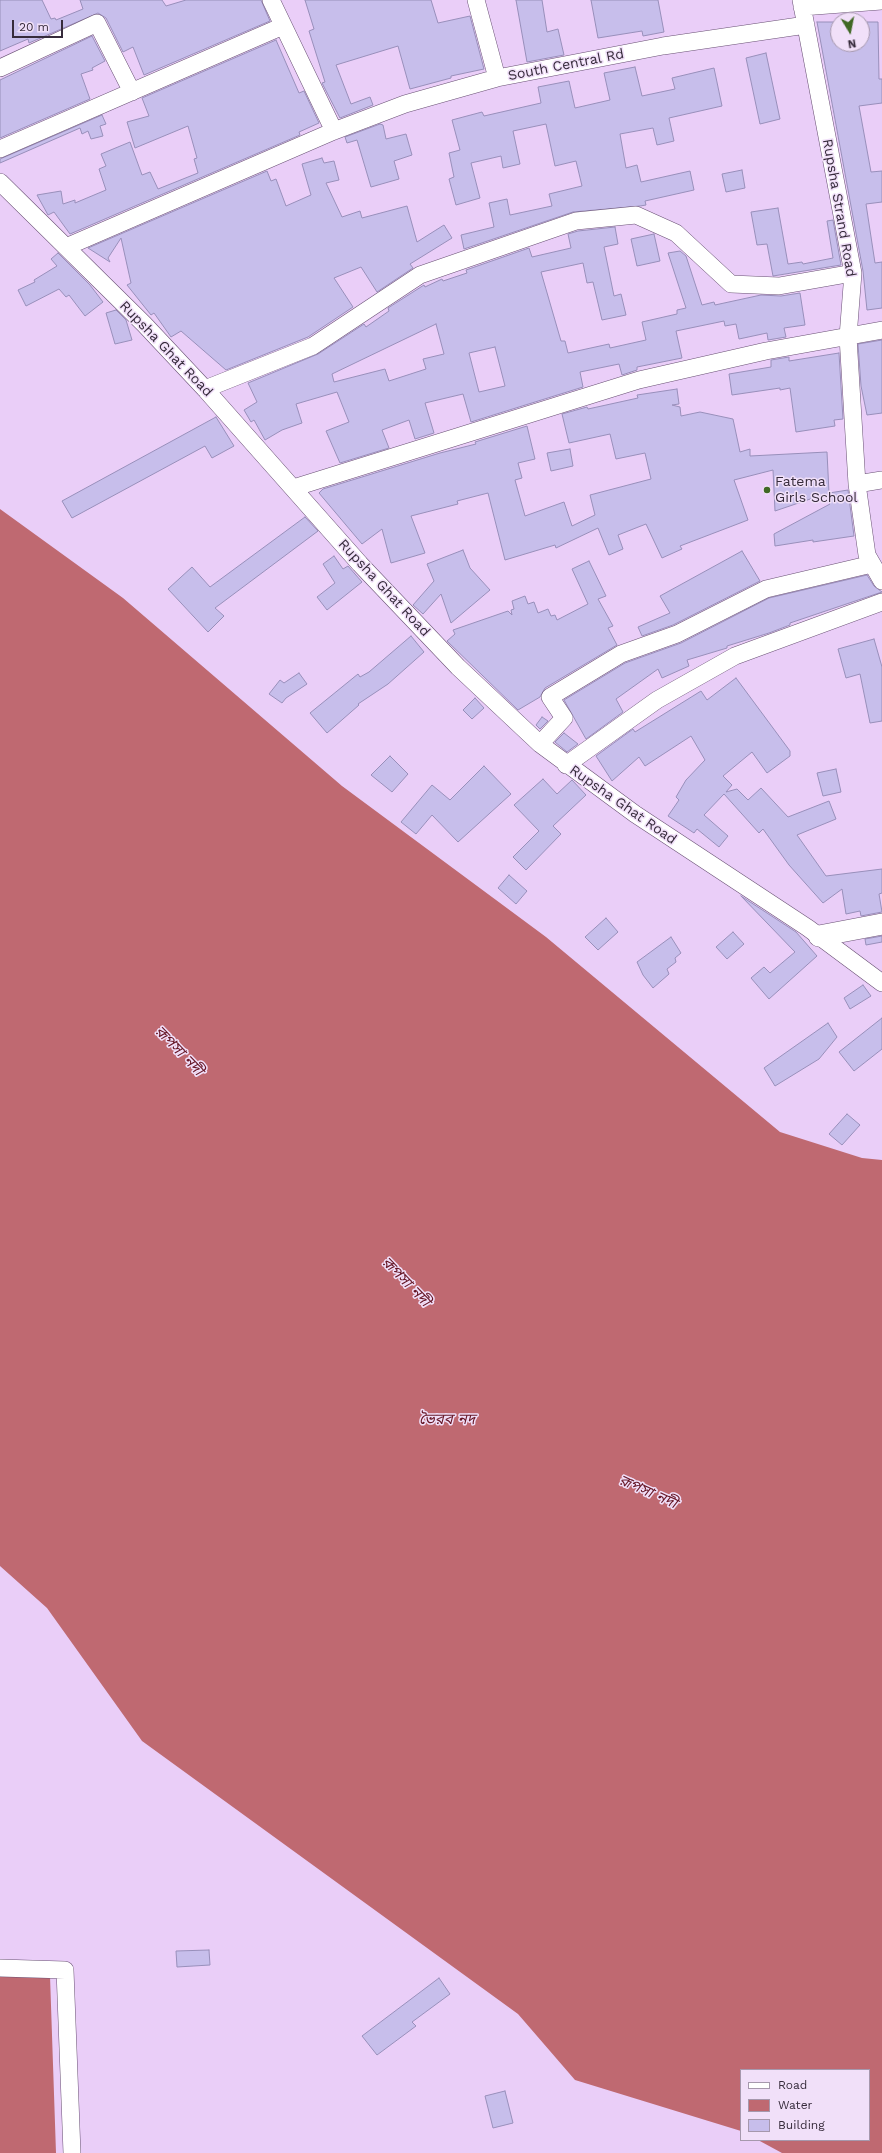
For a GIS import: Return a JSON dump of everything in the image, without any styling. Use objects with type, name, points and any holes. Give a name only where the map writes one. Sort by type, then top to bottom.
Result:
[{"type":"main road","points":[[819,936],[882,924]]},
{"type":"street","points":[[270,0],[334,132]]},
{"type":"street","points":[[476,0],[497,78]]},
{"type":"street","points":[[802,4],[882,1]]},
{"type":"street","name":"Rupsha Strand Road","points":[[802,4],[853,273],[848,337],[857,484],[867,555],[882,581]]},
{"type":"street","points":[[0,68],[97,23],[132,92]]},
{"type":"street","name":"South Central Rd","points":[[66,247],[334,132],[406,104],[497,78],[663,46],[806,25]]},
{"type":"street","points":[[0,149],[283,26]]},
{"type":"street","name":"Rupsha Ghat Road","points":[[0,182],[144,324],[205,389],[360,564],[458,667],[540,744],[566,765],[635,814],[819,936],[882,983]]},
{"type":"street","points":[[205,389],[313,346],[420,275],[576,221],[636,216],[676,233],[731,284],[779,286],[853,273]]},
{"type":"street","points":[[293,488],[503,424],[639,380],[766,351],[882,330]]},
{"type":"street","points":[[857,484],[882,480]]},
{"type":"street","points":[[540,744],[564,718],[550,697],[621,654],[676,634],[766,589],[872,564]]},
{"type":"street","points":[[566,765],[657,700],[735,656],[882,602]]},
{"type":"street","points":[[0,1968],[65,1970],[72,2153]]},
{"type":"water","name":"ভৈরব নদ","points":[[0,509],[123,598],[342,786],[546,937],[780,1132],[862,1158],[882,1160],[882,2153],[782,2153],[760,2141],[870,2141],[870,2069],[740,2069],[740,2131],[575,2080],[518,2014],[142,1741],[47,1608],[0,1566]]},
{"type":"water","points":[[0,1975],[50,1976],[56,2153],[0,2153]]},
{"type":"building","points":[[0,0],[42,0],[51,19],[55,18],[56,20],[83,9],[80,0],[162,0],[166,6],[186,0],[261,0],[270,21],[144,75],[133,47],[123,52],[106,18],[98,13],[29,43],[28,39],[0,51]]},
{"type":"building","points":[[305,0],[431,0],[438,23],[470,16],[484,69],[451,76],[451,78],[410,89],[398,46],[336,65],[351,104],[370,97],[373,105],[340,118],[322,83],[325,82],[309,31],[314,29]]},
{"type":"building","points":[[516,0],[542,0],[547,32],[558,29],[564,55],[527,62]]},
{"type":"building","points":[[591,0],[658,0],[664,32],[643,36],[642,31],[598,38]]},
{"type":"building","points":[[817,22],[830,22],[830,52],[870,52],[870,22],[878,22],[879,79],[882,79],[882,103],[859,106],[871,172],[882,171],[882,202],[866,204],[875,263],[882,262],[882,308],[867,310],[863,271]]},
{"type":"building","points":[[92,36],[105,61],[92,68],[93,70],[81,74],[90,99],[0,138],[0,80]]},
{"type":"building","points":[[276,40],[299,93],[304,91],[319,123],[299,132],[300,135],[70,234],[54,212],[48,215],[37,195],[61,191],[63,204],[75,200],[75,203],[106,190],[99,169],[106,166],[101,154],[130,142],[142,175],[150,172],[158,189],[198,173],[194,159],[197,158],[188,126],[135,148],[127,122],[149,116],[142,98]]},
{"type":"building","points":[[766,53],[780,119],[760,124],[746,58]]},
{"type":"building","points":[[635,67],[642,96],[675,89],[672,78],[714,68],[722,106],[669,118],[674,141],[657,145],[653,128],[620,134],[626,168],[637,165],[641,182],[690,171],[694,190],[645,201],[646,205],[573,212],[464,249],[461,235],[494,227],[489,203],[507,199],[510,215],[552,206],[549,194],[582,186],[576,161],[555,166],[546,124],[513,131],[520,164],[503,168],[501,156],[471,163],[480,198],[456,205],[449,179],[454,177],[449,153],[460,150],[452,120],[482,112],[484,116],[541,103],[538,87],[569,81],[575,108],[610,100],[604,73]]},
{"type":"building","points":[[102,115],[106,124],[100,126],[103,136],[91,139],[88,131],[82,134],[80,128],[0,163],[0,159]]},
{"type":"building","points":[[380,124],[383,125],[386,139],[406,134],[412,155],[394,161],[399,179],[371,187],[357,140],[347,143],[345,137]]},
{"type":"building","points":[[322,158],[324,163],[334,161],[339,180],[326,183],[342,217],[360,211],[362,218],[407,206],[417,242],[444,225],[452,238],[410,264],[413,268],[377,292],[361,267],[334,278],[353,307],[308,337],[226,370],[181,331],[171,337],[154,313],[151,315],[127,285],[131,283],[121,238],[108,258],[110,262],[88,248],[267,171],[271,181],[276,179],[286,206],[311,195],[302,164]]},
{"type":"building","points":[[742,170],[745,188],[726,192],[722,174]]},
{"type":"building","points":[[778,208],[788,264],[802,262],[803,264],[833,258],[827,221],[833,220],[841,265],[773,276],[767,244],[757,245],[751,212]]},
{"type":"building","points":[[615,227],[618,244],[604,247],[614,296],[621,294],[626,315],[602,320],[593,282],[587,283],[583,263],[541,272],[561,341],[565,341],[568,353],[609,344],[610,348],[646,340],[642,322],[677,314],[677,310],[686,308],[668,253],[680,251],[686,256],[702,305],[714,302],[715,305],[761,295],[781,296],[800,293],[805,325],[784,328],[786,337],[768,340],[767,333],[739,339],[736,324],[725,326],[724,321],[676,331],[682,358],[637,367],[637,370],[622,375],[619,364],[580,372],[583,387],[471,422],[463,394],[425,403],[434,433],[415,439],[409,420],[382,430],[389,448],[340,463],[326,431],[349,422],[337,392],[296,404],[302,423],[282,430],[265,440],[254,420],[251,422],[244,410],[257,402],[248,383],[318,354],[364,324],[366,327],[389,311],[388,308],[424,285],[425,287],[442,279],[443,281],[467,273],[466,270],[529,248],[532,257],[571,248],[568,234],[578,231]],"holes":[[[436,324],[444,354],[423,359],[426,369],[389,381],[385,369],[334,382],[332,374]],[[495,347],[505,386],[479,392],[469,353]]]},
{"type":"building","points":[[654,234],[660,261],[637,266],[631,239]]},
{"type":"building","points":[[58,253],[90,285],[103,302],[85,316],[69,295],[66,297],[59,289],[26,306],[18,290],[35,282],[34,280],[57,266],[51,259]]},
{"type":"building","points":[[116,310],[126,320],[132,340],[115,344],[106,313]]},
{"type":"building","points":[[882,340],[882,413],[867,415],[861,386],[858,344]]},
{"type":"building","points":[[839,353],[843,419],[834,420],[835,426],[796,432],[790,388],[732,395],[729,374],[771,367],[771,360],[789,357],[789,361]]},
{"type":"building","points":[[677,389],[679,404],[672,405],[680,407],[681,416],[700,412],[733,419],[740,452],[750,449],[750,456],[827,452],[829,493],[848,490],[854,536],[775,546],[774,534],[830,504],[825,494],[775,511],[773,470],[734,480],[748,520],[680,546],[682,549],[662,558],[646,524],[618,535],[623,549],[609,555],[598,528],[556,548],[555,545],[505,560],[488,493],[457,501],[458,504],[411,516],[425,553],[391,563],[382,529],[362,544],[319,493],[323,489],[440,453],[476,444],[475,442],[527,426],[535,459],[518,463],[522,478],[515,480],[525,516],[564,502],[572,526],[595,515],[590,495],[651,479],[645,453],[616,459],[610,434],[569,443],[562,414],[587,407],[588,409],[638,398],[637,395]]},
{"type":"building","points":[[216,417],[234,446],[212,458],[205,446],[72,518],[62,501]]},
{"type":"building","points":[[570,449],[573,466],[551,471],[547,453]]},
{"type":"building","points":[[305,517],[318,531],[215,608],[224,616],[208,632],[168,589],[192,567],[210,587]]},
{"type":"building","points":[[463,550],[470,568],[490,590],[451,623],[441,594],[423,614],[413,605],[434,581],[427,564]]},
{"type":"building","points":[[742,551],[760,581],[673,625],[642,636],[638,627],[670,613],[660,596]]},
{"type":"building","points":[[334,556],[343,569],[348,566],[362,582],[327,610],[317,597],[335,583],[323,564]]},
{"type":"building","points":[[589,561],[606,596],[598,599],[613,626],[608,628],[617,645],[545,688],[540,697],[518,710],[447,641],[455,634],[453,630],[508,611],[512,615],[511,610],[514,609],[512,601],[525,596],[528,604],[534,602],[538,613],[548,609],[551,616],[555,615],[557,620],[588,604],[572,569]]},
{"type":"building","points":[[867,575],[874,586],[882,592],[790,623],[790,625],[769,633],[727,646],[727,648],[687,660],[689,666],[662,678],[658,669],[616,699],[623,712],[586,739],[564,700],[625,663],[681,643],[769,598]]},
{"type":"building","points":[[411,636],[424,652],[388,684],[358,704],[359,705],[327,733],[310,713],[358,674],[360,677],[369,672]]},
{"type":"building","points":[[874,639],[882,667],[882,721],[870,723],[860,674],[846,678],[838,649]]},
{"type":"building","points":[[299,673],[307,684],[286,698],[282,703],[269,694],[280,680],[284,683]]},
{"type":"building","points":[[736,678],[790,751],[790,756],[767,773],[752,752],[723,776],[732,785],[726,792],[737,789],[748,800],[761,788],[788,817],[829,801],[836,819],[797,835],[826,876],[882,869],[882,893],[879,894],[882,912],[861,916],[860,911],[846,914],[842,889],[823,903],[789,865],[763,829],[759,833],[724,794],[704,815],[728,836],[719,847],[697,829],[694,833],[668,816],[679,800],[676,797],[686,780],[705,760],[691,736],[645,766],[639,757],[612,781],[596,756],[633,729],[635,732],[701,691],[707,700]]},
{"type":"building","points":[[475,698],[484,708],[472,719],[463,710]]},
{"type":"building","points":[[542,717],[548,721],[540,729],[536,725]]},
{"type":"building","points":[[564,733],[578,744],[567,752],[555,742]]},
{"type":"building","points":[[390,756],[408,774],[392,792],[371,775]]},
{"type":"building","points":[[484,766],[511,794],[458,842],[432,815],[416,834],[401,822],[432,785],[450,800]]},
{"type":"building","points":[[836,769],[841,792],[823,796],[817,773]]},
{"type":"building","points":[[543,779],[557,794],[572,780],[586,795],[553,826],[561,834],[526,870],[513,857],[539,831],[514,805]]},
{"type":"building","points":[[509,875],[527,891],[516,904],[498,888]]},
{"type":"building","points":[[741,896],[796,932],[817,956],[769,999],[751,978],[764,967],[770,973],[795,952]]},
{"type":"building","points":[[606,918],[618,932],[598,950],[585,937]]},
{"type":"building","points":[[733,932],[744,944],[727,959],[716,947]]},
{"type":"building","points":[[882,936],[882,942],[866,945],[865,939]]},
{"type":"building","points":[[671,937],[681,953],[675,958],[676,962],[667,969],[669,974],[653,988],[643,975],[637,962]]},
{"type":"building","points":[[863,985],[871,996],[850,1009],[844,998]]},
{"type":"building","points":[[882,1018],[882,1049],[854,1071],[839,1052]]},
{"type":"building","points":[[828,1023],[837,1037],[819,1059],[775,1086],[764,1068]]},
{"type":"building","points":[[847,1114],[860,1125],[842,1145],[829,1134]]},
{"type":"building","points":[[209,1950],[210,1965],[177,1967],[176,1951]]},
{"type":"building","points":[[439,1978],[450,1994],[412,2022],[416,2026],[377,2055],[362,2036]]},
{"type":"building","points":[[505,2091],[513,2123],[493,2128],[485,2096]]},
{"type":"place","name":"Fatema Girls School","points":[[767,490]]},
{"type":"water label","name":"রূপসা নদী","points":[[179,1051]]},
{"type":"water label","name":"রূপসা নদী","points":[[406,1282]]},
{"type":"water label","name":"রূপসা নদী","points":[[648,1492]]}]
